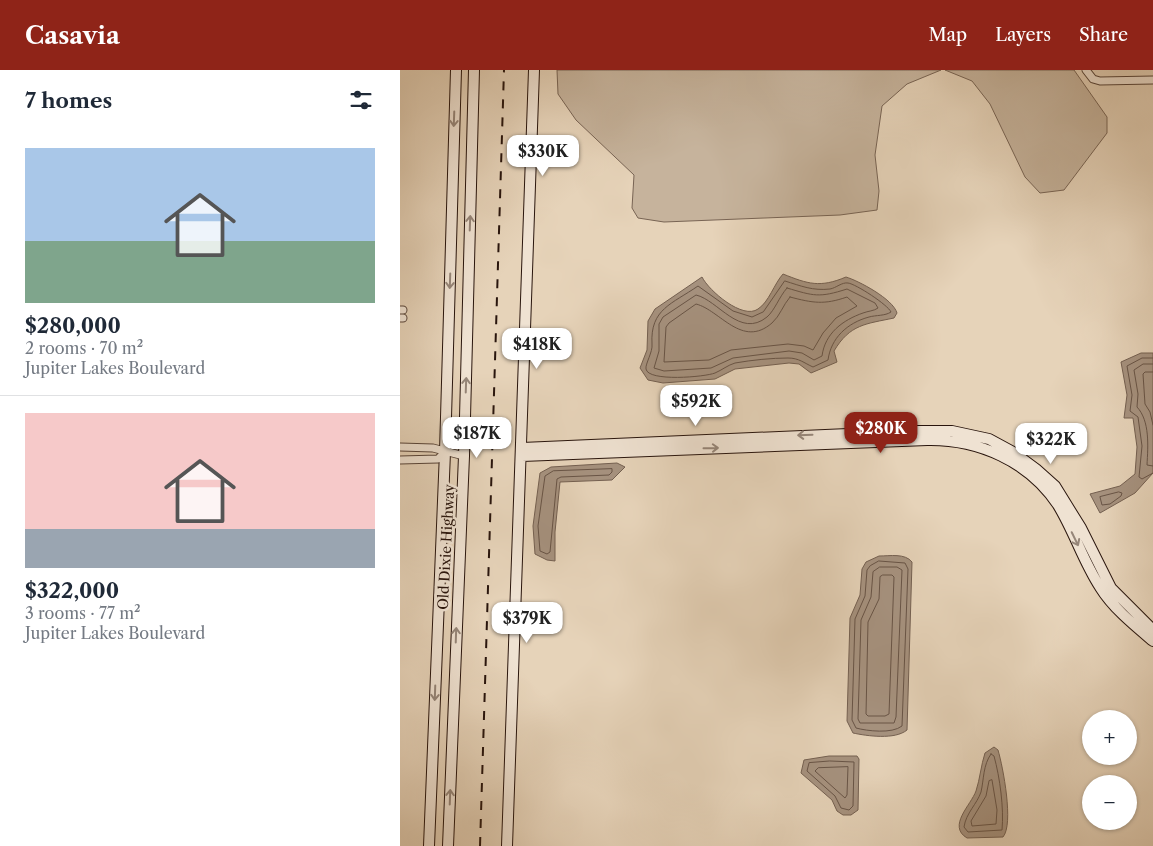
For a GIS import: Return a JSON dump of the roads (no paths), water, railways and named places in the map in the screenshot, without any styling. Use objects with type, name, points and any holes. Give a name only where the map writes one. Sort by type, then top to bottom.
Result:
[{"type":"street","name":"Old Dixie Highway","points":[[429,846],[446,452],[456,70]]},
{"type":"street","name":"Old Dixie Highway","points":[[448,846],[464,456],[474,70]]},
{"type":"street","points":[[507,846],[534,70]]},
{"type":"street","points":[[1086,70],[1093,79],[1100,81],[1153,80]]},
{"type":"street","points":[[522,452],[917,431],[952,431],[989,439],[1013,452],[1055,486],[1082,528],[1111,588],[1153,630]]},
{"type":"street","points":[[522,452],[927,440],[951,440],[986,448],[1014,462],[1057,504],[1100,587],[1130,622],[1153,641]]},
{"type":"street","points":[[400,447],[433,448],[464,456]]},
{"type":"street","points":[[400,460],[438,459],[446,452]]},
{"type":"water","points":[[783,274],[807,282],[821,284],[846,277],[867,286],[883,297],[897,313],[894,318],[867,324],[853,330],[846,335],[834,351],[837,362],[811,373],[799,364],[789,363],[735,369],[715,379],[663,383],[648,380],[640,368],[647,350],[648,321],[655,309],[702,277],[727,302],[744,311],[752,311],[762,306]]},
{"type":"water","points":[[1141,353],[1153,353],[1153,473],[1135,493],[1100,513],[1090,494],[1120,486],[1135,474],[1137,447],[1133,418],[1124,418],[1127,395],[1121,362]]},
{"type":"water","points":[[617,463],[625,467],[612,480],[560,482],[555,532],[555,561],[547,560],[535,554],[533,526],[540,473],[551,467]]},
{"type":"water","points":[[879,556],[901,556],[912,562],[907,730],[888,736],[853,733],[847,721],[850,618],[860,595],[862,569],[866,562]]},
{"type":"water","points":[[994,747],[998,750],[1005,782],[1008,808],[1006,830],[1003,837],[967,838],[961,833],[959,828],[962,815],[976,791],[985,753]]},
{"type":"water","points":[[829,756],[857,756],[859,759],[858,810],[851,815],[843,815],[837,811],[832,800],[801,773],[804,760]]},
{"type":"railway","points":[[480,846],[504,70]]}]
